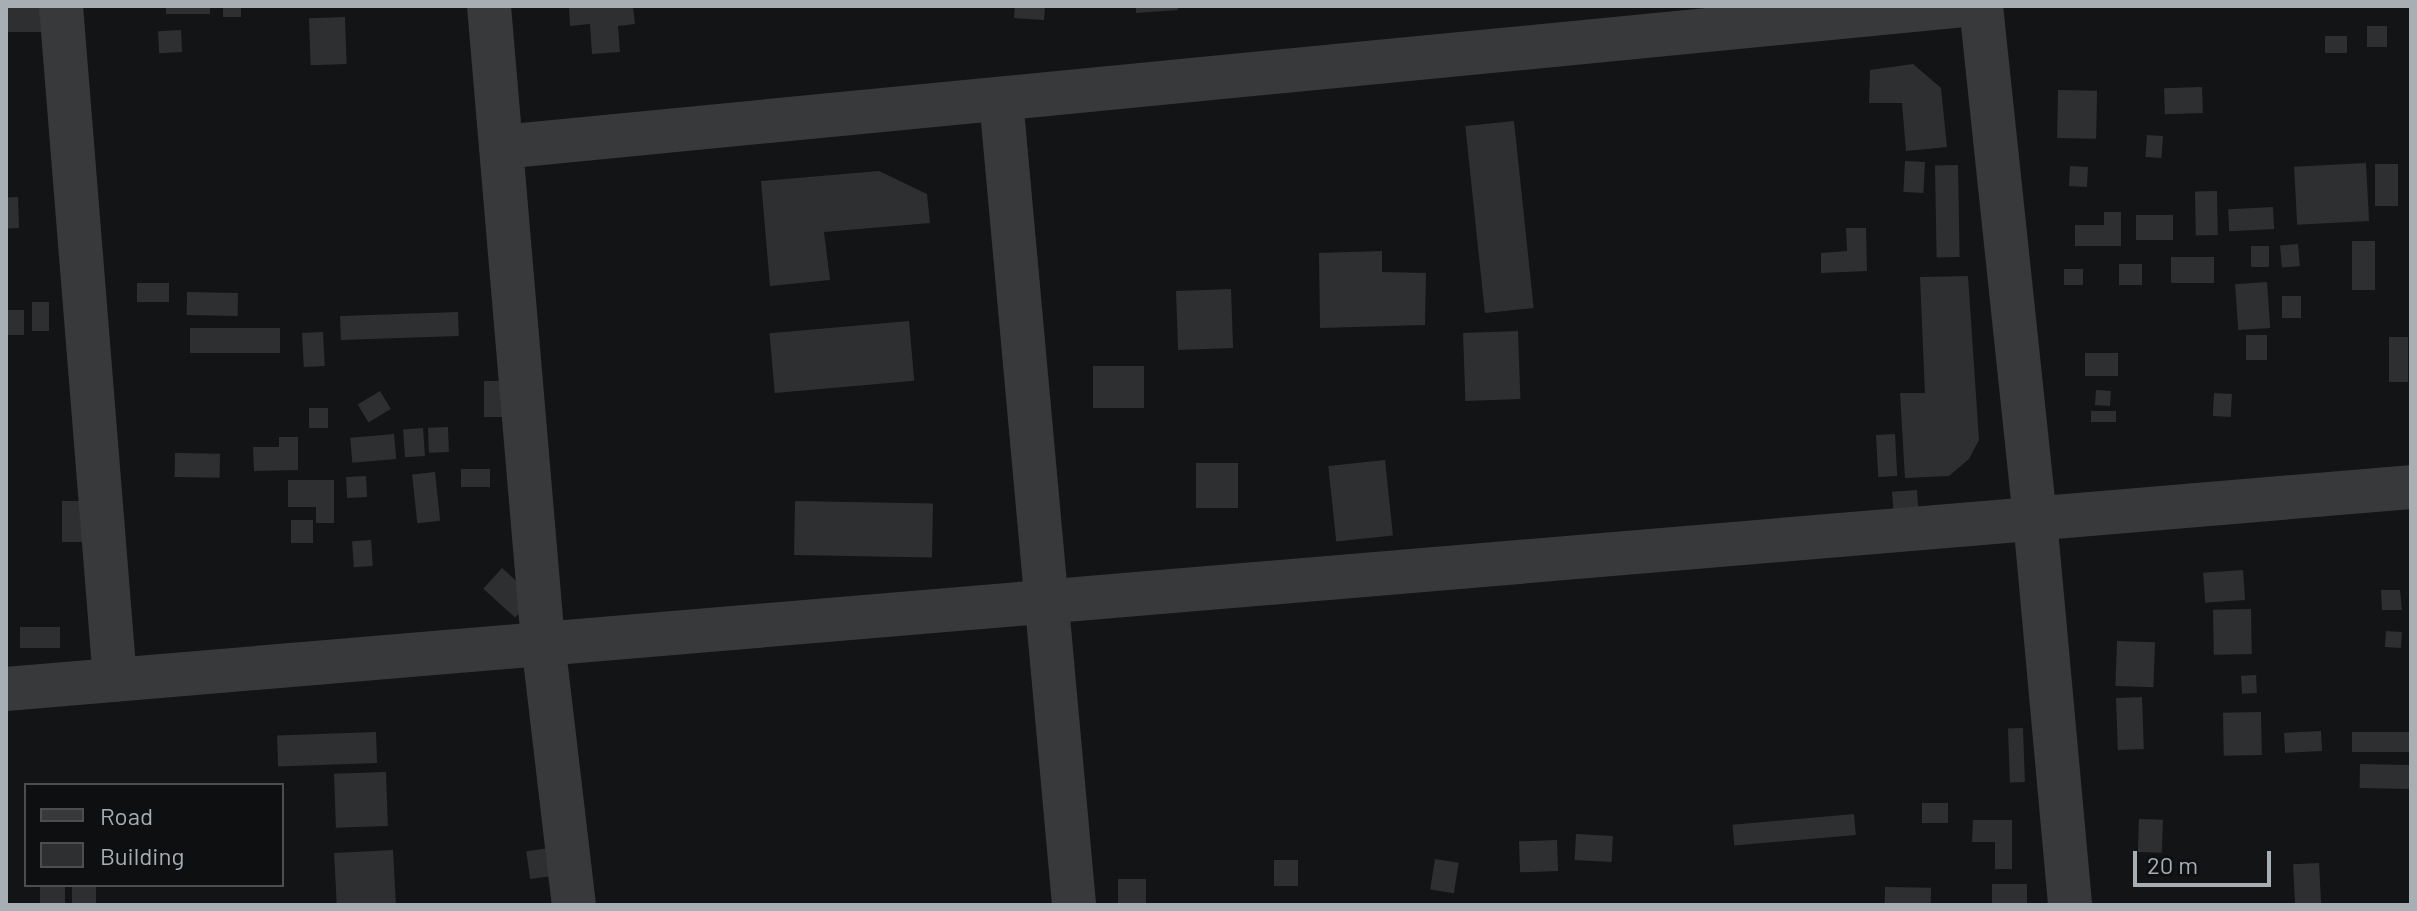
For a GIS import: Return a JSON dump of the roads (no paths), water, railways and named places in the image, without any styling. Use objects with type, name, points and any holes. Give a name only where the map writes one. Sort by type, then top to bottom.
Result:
[{"type":"street","points":[[61,6],[115,680]]},
{"type":"street","points":[[489,6],[543,642],[574,905]]},
{"type":"street","points":[[501,147],[1956,6]]},
{"type":"street","points":[[1981,6],[2035,519],[2070,905]]},
{"type":"street","points":[[1001,99],[1049,602],[1074,905]]},
{"type":"street","points":[[6,689],[2411,487]]}]
